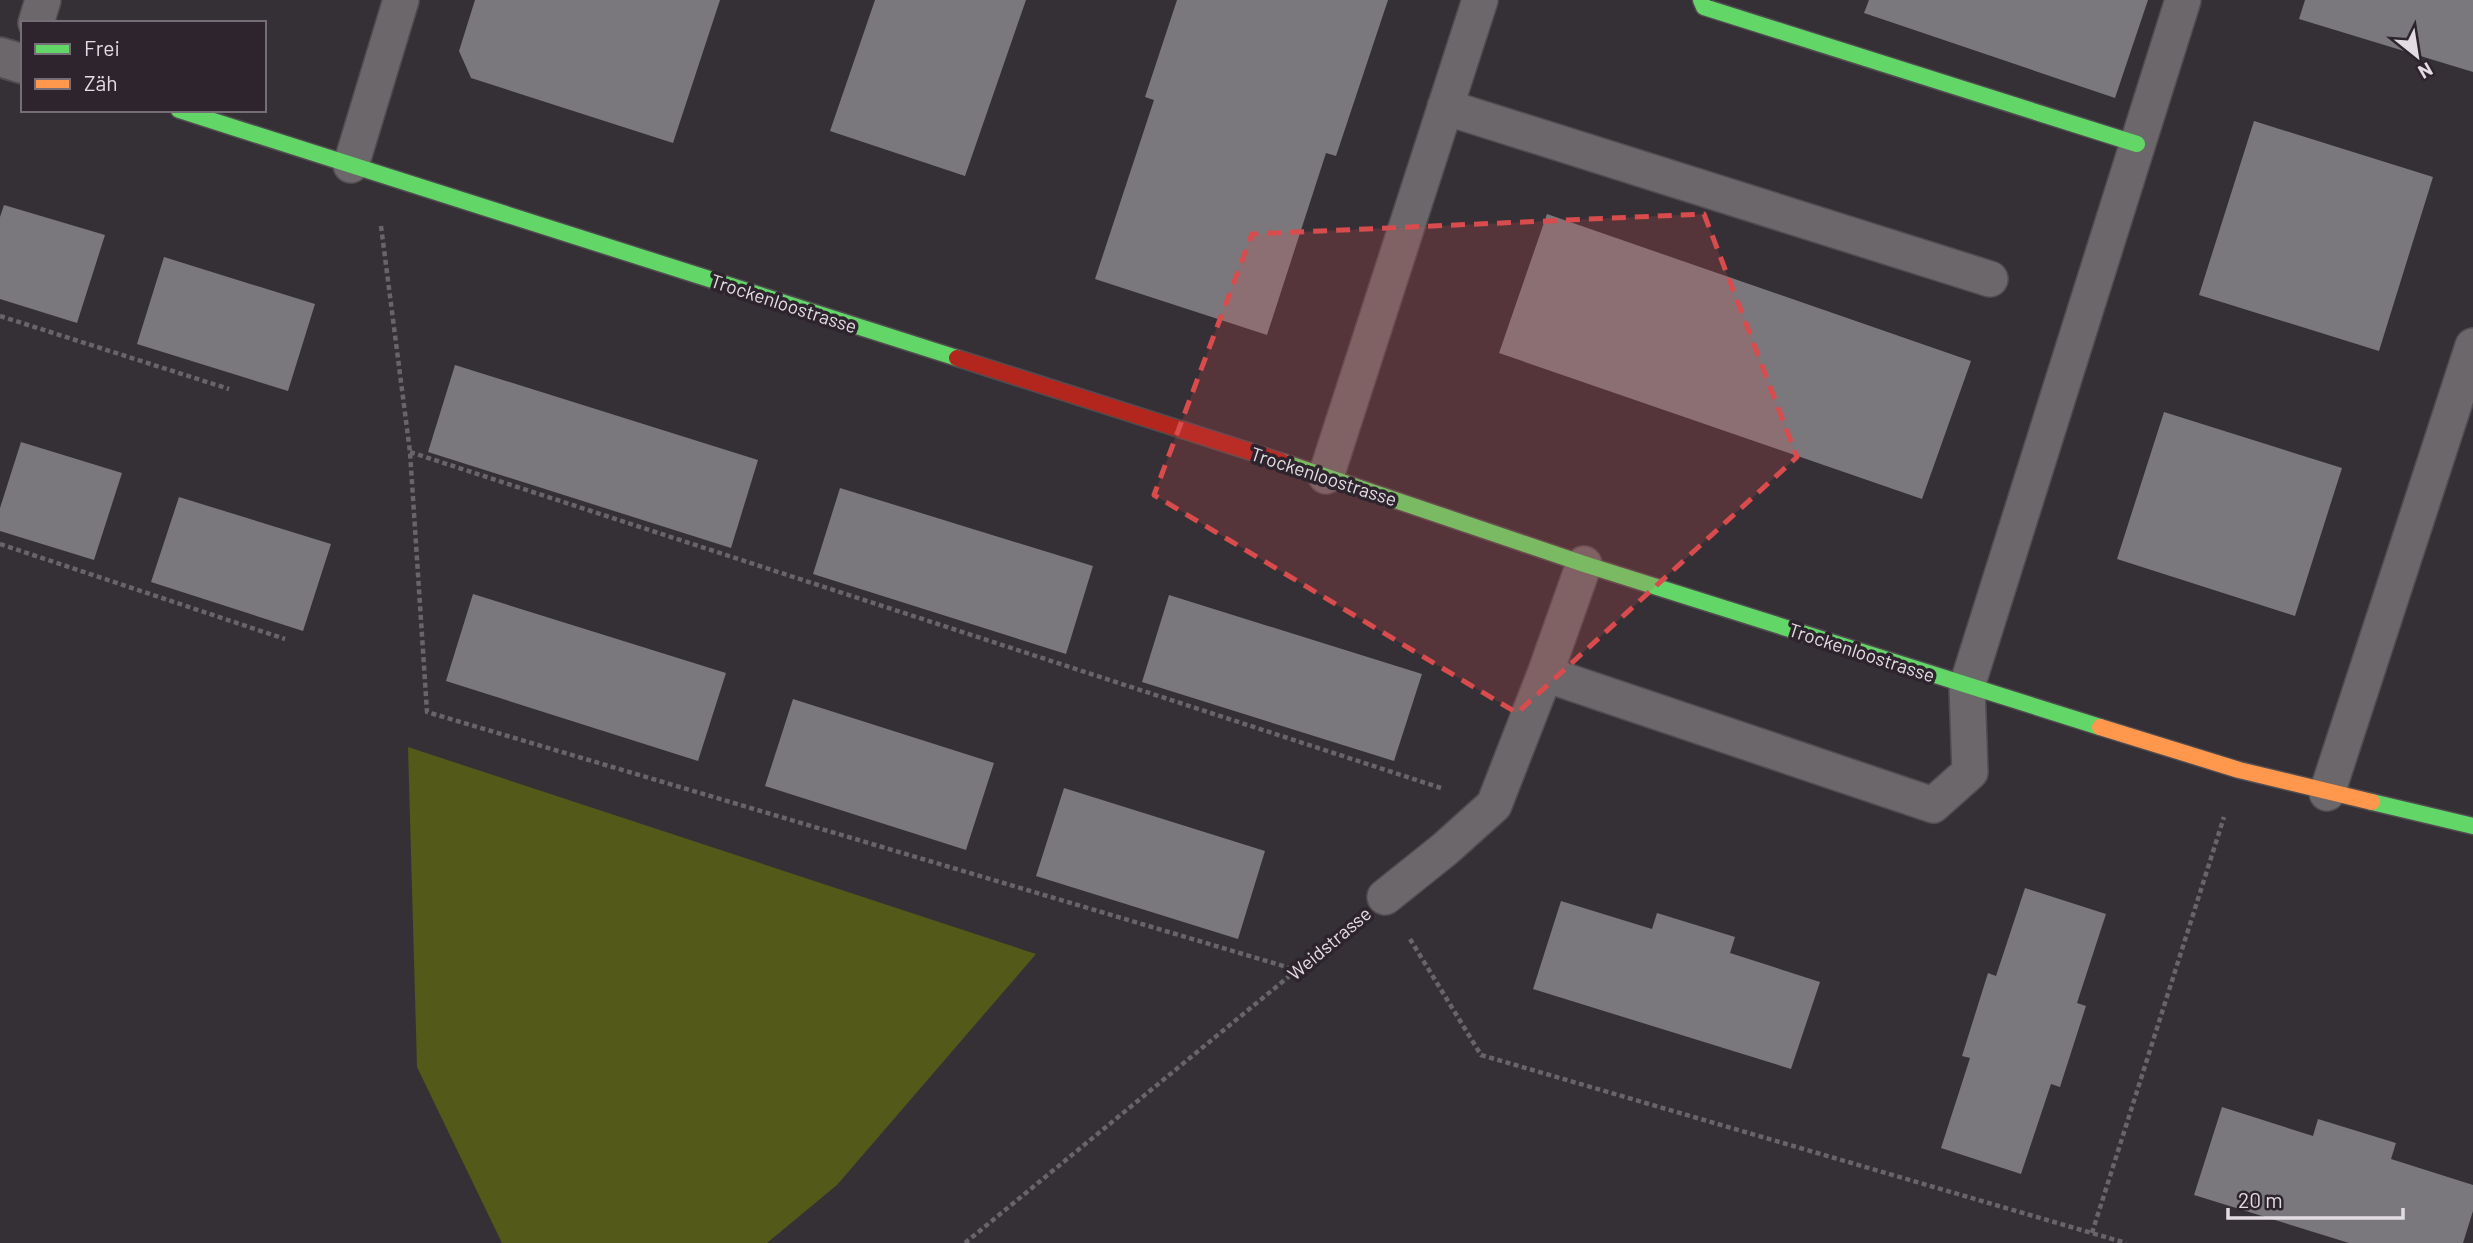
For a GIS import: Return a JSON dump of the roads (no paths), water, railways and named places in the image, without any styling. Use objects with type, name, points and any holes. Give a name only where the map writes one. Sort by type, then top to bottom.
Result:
[{"type":"street","points":[[1701,0],[1704,7],[2137,144]]},
{"type":"street","points":[[0,57],[21,63]]},
{"type":"street","name":"Trockenloostrasse","points":[[184,112],[1326,476],[1584,564],[1967,686],[2239,770],[2473,826]]},
{"type":"lane","points":[[37,21],[43,0]]},
{"type":"lane","points":[[362,169],[401,0]]},
{"type":"lane","points":[[1326,476],[1480,0]]},
{"type":"lane","points":[[1545,674],[1933,805],[1970,772],[1967,686],[2183,0]]},
{"type":"lane","points":[[1445,107],[1990,279]]},
{"type":"lane","points":[[2327,793],[2473,346]]},
{"type":"lane","name":"Weidstrasse","points":[[1385,897],[1446,849],[1494,805],[1584,564]]}]
